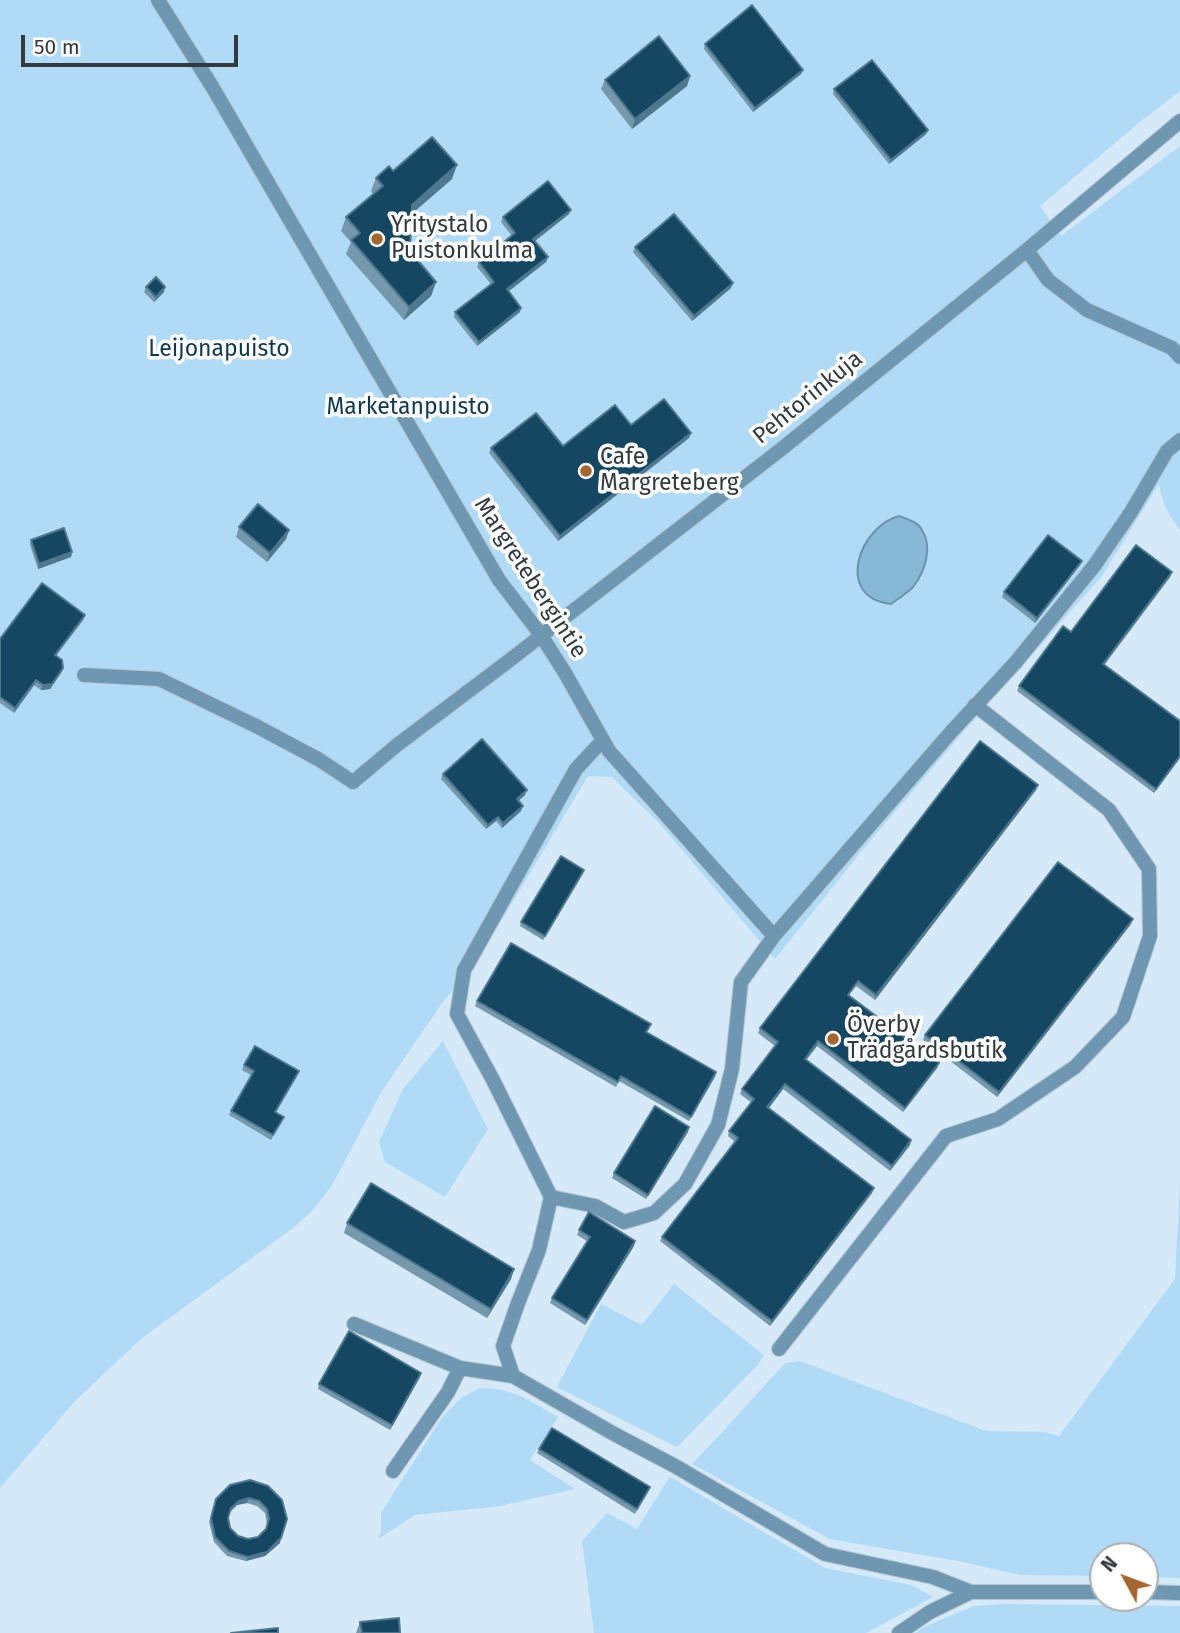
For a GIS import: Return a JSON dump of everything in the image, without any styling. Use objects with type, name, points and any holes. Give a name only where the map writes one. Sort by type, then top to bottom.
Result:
[{"type":"street","name":"Margretebergintie","points":[[158,0],[213,88],[499,580],[541,635],[609,751],[774,936]]},
{"type":"street","name":"Pehtorinkuja","points":[[84,675],[159,680],[257,726],[318,759],[353,782],[397,745],[785,447],[1027,250],[1180,121]]},
{"type":"street","points":[[1027,250],[1048,280],[1087,310],[1172,348],[1180,357]]},
{"type":"street","points":[[551,1197],[594,1206],[624,1222],[654,1213],[685,1184],[718,1125],[732,1069],[741,982],[774,936],[975,705],[1015,663],[1094,566],[1131,512],[1167,451],[1180,440]]},
{"type":"street","points":[[779,1349],[946,1136],[998,1119],[1075,1067],[1123,1017],[1150,936],[1149,869],[1109,810],[975,705]]},
{"type":"street","points":[[513,1376],[503,1346],[540,1250],[551,1197],[457,1014],[464,970],[576,768],[603,740]]},
{"type":"street","points":[[354,1324],[460,1368],[513,1376],[675,1466],[825,1554],[933,1577],[971,1592],[1089,1592]]},
{"type":"street","points":[[393,1471],[448,1392],[460,1368]]},
{"type":"street","points":[[899,1633],[930,1612],[971,1592]]},
{"type":"street","points":[[1159,1592],[1180,1592]]},
{"type":"green space","name":"Marketanpuisto","points":[[0,0],[1180,0],[1180,91],[1040,206],[1061,236],[1180,146],[1180,530],[1166,508],[1159,484],[1102,576],[865,847],[775,959],[660,824],[612,777],[588,776],[475,965],[442,1003],[382,1091],[332,1185],[314,1209],[293,1228],[142,1338],[75,1401],[0,1488]]},
{"type":"green space","points":[[443,1041],[488,1129],[445,1197],[385,1162],[379,1142],[403,1089]]},
{"type":"green space","points":[[1180,1181],[1180,1578],[1159,1577],[1159,1542],[1089,1542],[1089,1576],[1020,1575],[963,1562],[830,1539],[692,1464],[785,1363],[800,1361],[986,1431],[1045,1432],[1059,1436],[1175,1279]]},
{"type":"green space","points":[[674,1284],[764,1355],[757,1366],[677,1447],[557,1387],[601,1304],[642,1325]]},
{"type":"green space","points":[[480,1388],[512,1393],[558,1417],[530,1460],[575,1489],[500,1506],[415,1515],[378,1539],[381,1532],[381,1513],[441,1419],[461,1398]]},
{"type":"green space","points":[[670,1477],[825,1568],[911,1585],[933,1597],[866,1633],[594,1633],[582,1541],[607,1513],[637,1529]]},
{"type":"green space","points":[[1089,1605],[1089,1612],[1159,1612],[1159,1606],[1180,1606],[1180,1633],[915,1633],[974,1606]]},
{"type":"shaded area","points":[[899,516],[920,527],[927,544],[927,552],[917,581],[891,604],[873,599],[862,589],[858,576],[859,561],[864,546],[873,533],[885,522]]},
{"type":"building","points":[[752,5],[803,70],[755,108],[705,44]]},
{"type":"building","points":[[659,36],[690,76],[635,119],[605,80]]},
{"type":"building","points":[[872,60],[928,130],[891,160],[834,89]]},
{"type":"building","name":"Yritystalo Puistonkulma","points":[[432,137],[457,165],[412,205],[410,251],[436,282],[409,307],[351,240],[360,233],[346,217],[383,186],[376,178],[389,166],[393,171]]},
{"type":"building","points":[[548,181],[571,210],[533,239],[548,257],[507,289],[521,308],[479,342],[455,312],[494,282],[479,262],[515,233],[503,217]]},
{"type":"building","points":[[674,214],[733,283],[694,316],[635,247]]},
{"type":"building","points":[[156,277],[165,287],[156,297],[146,287]]},
{"type":"building","points":[[664,399],[691,433],[560,536],[491,448],[536,413],[563,446],[615,405],[631,425]]},
{"type":"building","points":[[258,504],[289,530],[270,553],[239,527]]},
{"type":"building","points":[[64,528],[72,552],[39,564],[31,540]]},
{"type":"building","points":[[1048,535],[1082,561],[1037,618],[1004,592]]},
{"type":"building","points":[[1136,545],[1172,572],[1103,664],[1180,721],[1180,756],[1156,789],[1019,686],[1063,626],[1071,632]]},
{"type":"building","points":[[42,583],[85,615],[55,655],[62,660],[63,668],[52,684],[43,685],[36,680],[15,708],[0,697],[0,639]]},
{"type":"building","points":[[482,739],[527,790],[517,799],[523,806],[503,823],[498,817],[488,825],[443,774]]},
{"type":"building","name":"Överby Trädgårdsbutik","points":[[980,741],[1038,785],[876,995],[858,981],[848,995],[939,1063],[905,1108],[818,1041],[805,1059],[911,1140],[892,1166],[785,1084],[767,1107],[874,1188],[772,1321],[662,1237],[738,1138],[729,1131],[754,1099],[742,1089],[778,1042],[760,1028]]},
{"type":"building","points":[[561,856],[584,870],[545,936],[521,922]]},
{"type":"building","points":[[1058,862],[1133,919],[999,1092],[925,1035]]},
{"type":"building","points":[[511,943],[651,1024],[646,1032],[716,1072],[691,1117],[621,1076],[618,1082],[477,1001]]},
{"type":"building","points":[[255,1046],[299,1071],[275,1112],[284,1117],[273,1135],[231,1111],[254,1071],[244,1065]]},
{"type":"building","points":[[655,1106],[689,1127],[648,1195],[614,1173]]},
{"type":"building","points":[[371,1183],[514,1269],[491,1309],[347,1223]]},
{"type":"building","points":[[589,1212],[635,1241],[587,1320],[552,1298],[590,1237],[579,1230]]},
{"type":"building","points":[[349,1331],[421,1373],[392,1425],[319,1384]]},
{"type":"building","points":[[552,1428],[650,1487],[637,1509],[539,1449]]},
{"type":"building","points":[[250,1480],[268,1486],[282,1500],[287,1519],[281,1538],[267,1552],[248,1557],[229,1551],[215,1537],[211,1518],[216,1499],[230,1485]],"holes":[[[249,1498],[259,1501],[267,1509],[269,1519],[266,1529],[258,1537],[248,1539],[238,1536],[230,1528],[228,1518],[231,1508],[239,1501]]]},
{"type":"building","points":[[399,1618],[400,1633],[362,1633],[360,1622]]},
{"type":"building","points":[[278,1628],[278,1633],[231,1633]]},
{"type":"place","name":"Yritystalo Puistonkulma","points":[[377,239]]},
{"type":"place","name":"Cafe Margreteberg","points":[[586,471]]},
{"type":"place","name":"Överby Trädgårdsbutik","points":[[833,1039]]},
{"type":"park label","name":"Leijonapuisto","points":[[219,350]]}]
